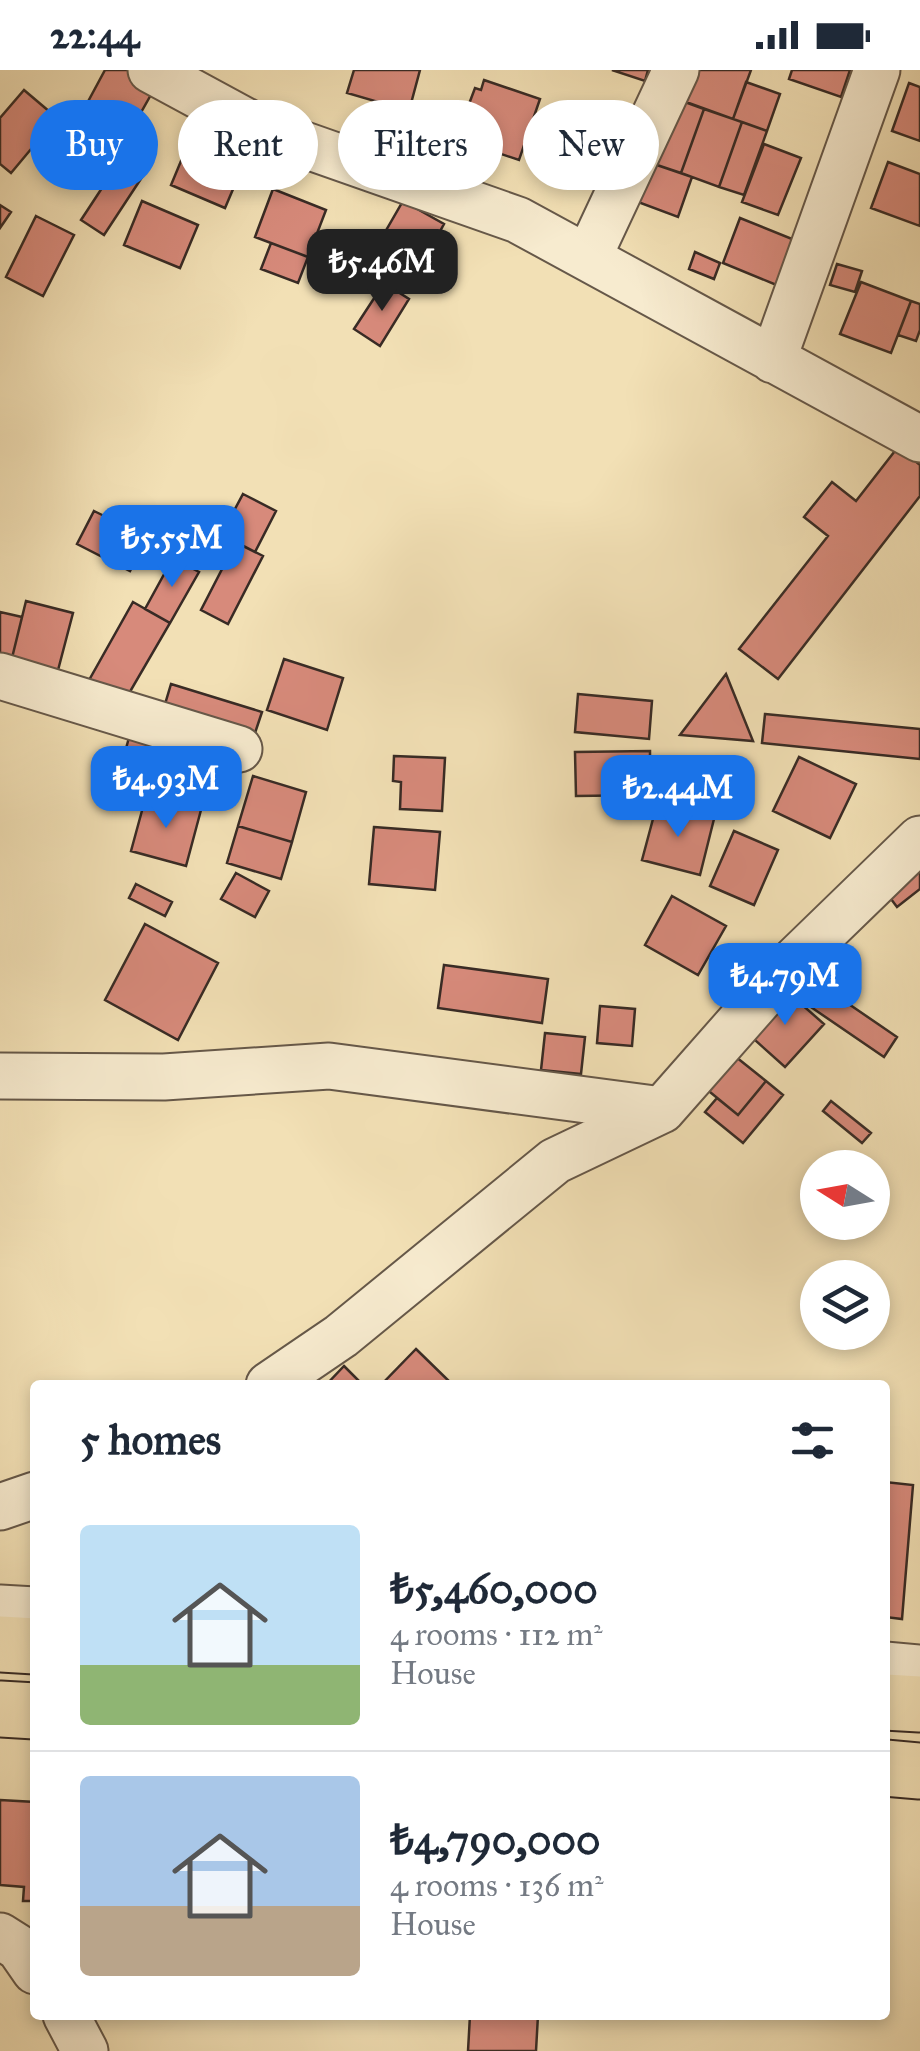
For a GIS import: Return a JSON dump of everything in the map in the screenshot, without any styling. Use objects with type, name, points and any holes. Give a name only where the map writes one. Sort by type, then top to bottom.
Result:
[{"type":"main road","points":[[0,1644],[30,1646]]},
{"type":"main road","points":[[890,1702],[920,1704]]},
{"type":"main road","points":[[0,1708],[30,1711]]},
{"type":"main road","points":[[890,1768],[920,1771]]},
{"type":"street","points":[[150,70],[262,130],[518,220],[920,439]]},
{"type":"street","points":[[588,258],[676,70]]},
{"type":"street","points":[[774,360],[877,70]]},
{"type":"street","points":[[0,676],[240,748]]},
{"type":"street","points":[[276,1380],[341,1336],[556,1161],[662,1110],[788,966],[920,839]]},
{"type":"street","points":[[0,1076],[164,1078],[329,1066],[662,1110]]},
{"type":"street","points":[[0,1507],[30,1497]]},
{"type":"street","points":[[0,1608],[30,1610]]},
{"type":"street","points":[[890,1665],[920,1668]]},
{"type":"street","points":[[0,1936],[19,1948],[30,1964]]},
{"type":"street","points":[[69,2020],[85,2051]]},
{"type":"building","points":[[105,70],[132,70],[157,84],[148,100],[89,100]]},
{"type":"building","points":[[354,70],[420,70],[412,100],[371,100],[347,93]]},
{"type":"building","points":[[612,70],[648,70],[645,81]]},
{"type":"building","points":[[697,70],[751,70],[733,119],[686,102]]},
{"type":"building","points":[[792,70],[850,70],[841,97],[789,79]]},
{"type":"building","points":[[484,80],[540,99],[523,100],[523,148],[519,160],[503,155],[503,100],[470,100],[475,88],[481,90]]},
{"type":"building","points":[[746,82],[780,94],[767,131],[733,119]]},
{"type":"building","points":[[909,83],[920,87],[920,141],[892,131]]},
{"type":"building","points":[[24,90],[36,100],[30,100],[30,150],[11,173],[0,164],[0,118]]},
{"type":"building","points":[[674,98],[704,109],[681,173],[659,166],[659,140]]},
{"type":"building","points":[[704,109],[742,122],[719,187],[681,173]]},
{"type":"building","points":[[742,122],[767,131],[744,195],[719,187]]},
{"type":"building","points":[[764,144],[801,158],[778,215],[742,202]]},
{"type":"building","points":[[888,162],[920,174],[920,226],[871,208]]},
{"type":"building","points":[[659,166],[692,177],[678,217],[638,202],[642,190],[659,190]]},
{"type":"building","points":[[178,168],[178,188],[171,185]]},
{"type":"building","points":[[101,190],[134,190],[104,235],[81,220]]},
{"type":"building","points":[[183,190],[233,190],[225,208]]},
{"type":"building","points":[[273,190],[326,210],[308,257],[255,237]]},
{"type":"building","points":[[142,201],[198,225],[180,268],[124,245]]},
{"type":"building","points":[[403,201],[444,224],[415,277],[373,253]]},
{"type":"building","points":[[0,205],[11,212],[0,228]]},
{"type":"building","points":[[36,216],[74,235],[43,296],[6,277]]},
{"type":"building","points":[[740,218],[797,241],[779,286],[723,263]]},
{"type":"building","points":[[271,243],[308,257],[298,283],[261,269]]},
{"type":"building","points":[[695,252],[720,263],[714,279],[689,269]]},
{"type":"building","points":[[837,264],[862,271],[855,292],[830,285]]},
{"type":"building","points":[[861,282],[911,301],[891,353],[840,334]]},
{"type":"building","points":[[384,283],[409,299],[380,346],[354,329]]},
{"type":"building","points":[[911,301],[920,304],[916,341],[898,335]]},
{"type":"building","points":[[898,447],[920,465],[920,496],[778,679],[739,649],[828,536],[804,517],[832,482],[856,501]]},
{"type":"building","points":[[243,494],[276,511],[255,552],[221,535]]},
{"type":"building","points":[[94,511],[147,537],[130,571],[77,544]]},
{"type":"building","points":[[236,542],[263,556],[228,624],[201,610]]},
{"type":"building","points":[[173,558],[199,572],[170,623],[145,609]]},
{"type":"building","points":[[26,601],[73,613],[57,674],[11,662]]},
{"type":"building","points":[[133,602],[170,623],[124,702],[88,682]]},
{"type":"building","points":[[0,612],[22,617],[11,662],[0,660]]},
{"type":"building","points":[[284,659],[343,678],[327,730],[267,710]]},
{"type":"building","points":[[726,674],[753,741],[680,735]]},
{"type":"building","points":[[171,684],[262,712],[253,739],[163,711]]},
{"type":"building","points":[[578,694],[652,701],[649,739],[575,732]]},
{"type":"building","points":[[765,714],[920,729],[920,759],[762,743]]},
{"type":"building","points":[[130,734],[161,743],[150,783],[119,774]]},
{"type":"building","points":[[161,743],[203,755],[197,777],[155,765]]},
{"type":"building","points":[[650,751],[650,795],[576,796],[575,752]]},
{"type":"building","points":[[394,756],[445,758],[442,811],[400,809],[401,782],[393,781]]},
{"type":"building","points":[[799,757],[856,784],[830,838],[773,811]]},
{"type":"building","points":[[101,769],[144,780],[137,805],[94,792]]},
{"type":"building","points":[[253,776],[306,792],[292,842],[238,826]]},
{"type":"building","points":[[146,796],[201,810],[186,866],[131,851]]},
{"type":"building","points":[[657,804],[714,819],[700,875],[642,860]]},
{"type":"building","points":[[238,826],[292,842],[281,879],[227,863]]},
{"type":"building","points":[[374,827],[440,832],[435,890],[369,884]]},
{"type":"building","points":[[734,831],[778,850],[754,905],[710,886]]},
{"type":"building","points":[[920,863],[920,889],[897,907],[885,891]]},
{"type":"building","points":[[236,873],[269,891],[255,917],[221,899]]},
{"type":"building","points":[[136,884],[172,902],[165,916],[129,898]]},
{"type":"building","points":[[672,896],[726,926],[698,975],[645,945]]},
{"type":"building","points":[[145,924],[218,963],[178,1040],[105,1000]]},
{"type":"building","points":[[444,965],[548,979],[542,1023],[438,1008]]},
{"type":"building","points":[[818,983],[897,1037],[884,1057],[805,1003]]},
{"type":"building","points":[[784,989],[824,1024],[785,1067],[746,1032]]},
{"type":"building","points":[[600,1006],[635,1009],[632,1046],[597,1043]]},
{"type":"building","points":[[545,1033],[585,1037],[581,1074],[541,1070]]},
{"type":"building","points":[[726,1049],[766,1081],[738,1115],[699,1083]]},
{"type":"building","points":[[766,1081],[783,1095],[743,1143],[705,1112],[717,1098],[738,1115]]},
{"type":"building","points":[[831,1101],[871,1133],[862,1143],[823,1111]]},
{"type":"building","points":[[416,1349],[448,1380],[386,1380]]},
{"type":"building","points":[[344,1366],[358,1380],[331,1380]]},
{"type":"building","points":[[890,1483],[913,1485],[902,1619],[890,1618]]},
{"type":"building","points":[[0,1800],[30,1802],[30,1901],[23,1901],[24,1887],[0,1885]]},
{"type":"building","points":[[470,2020],[538,2020],[536,2051],[468,2051]]}]
